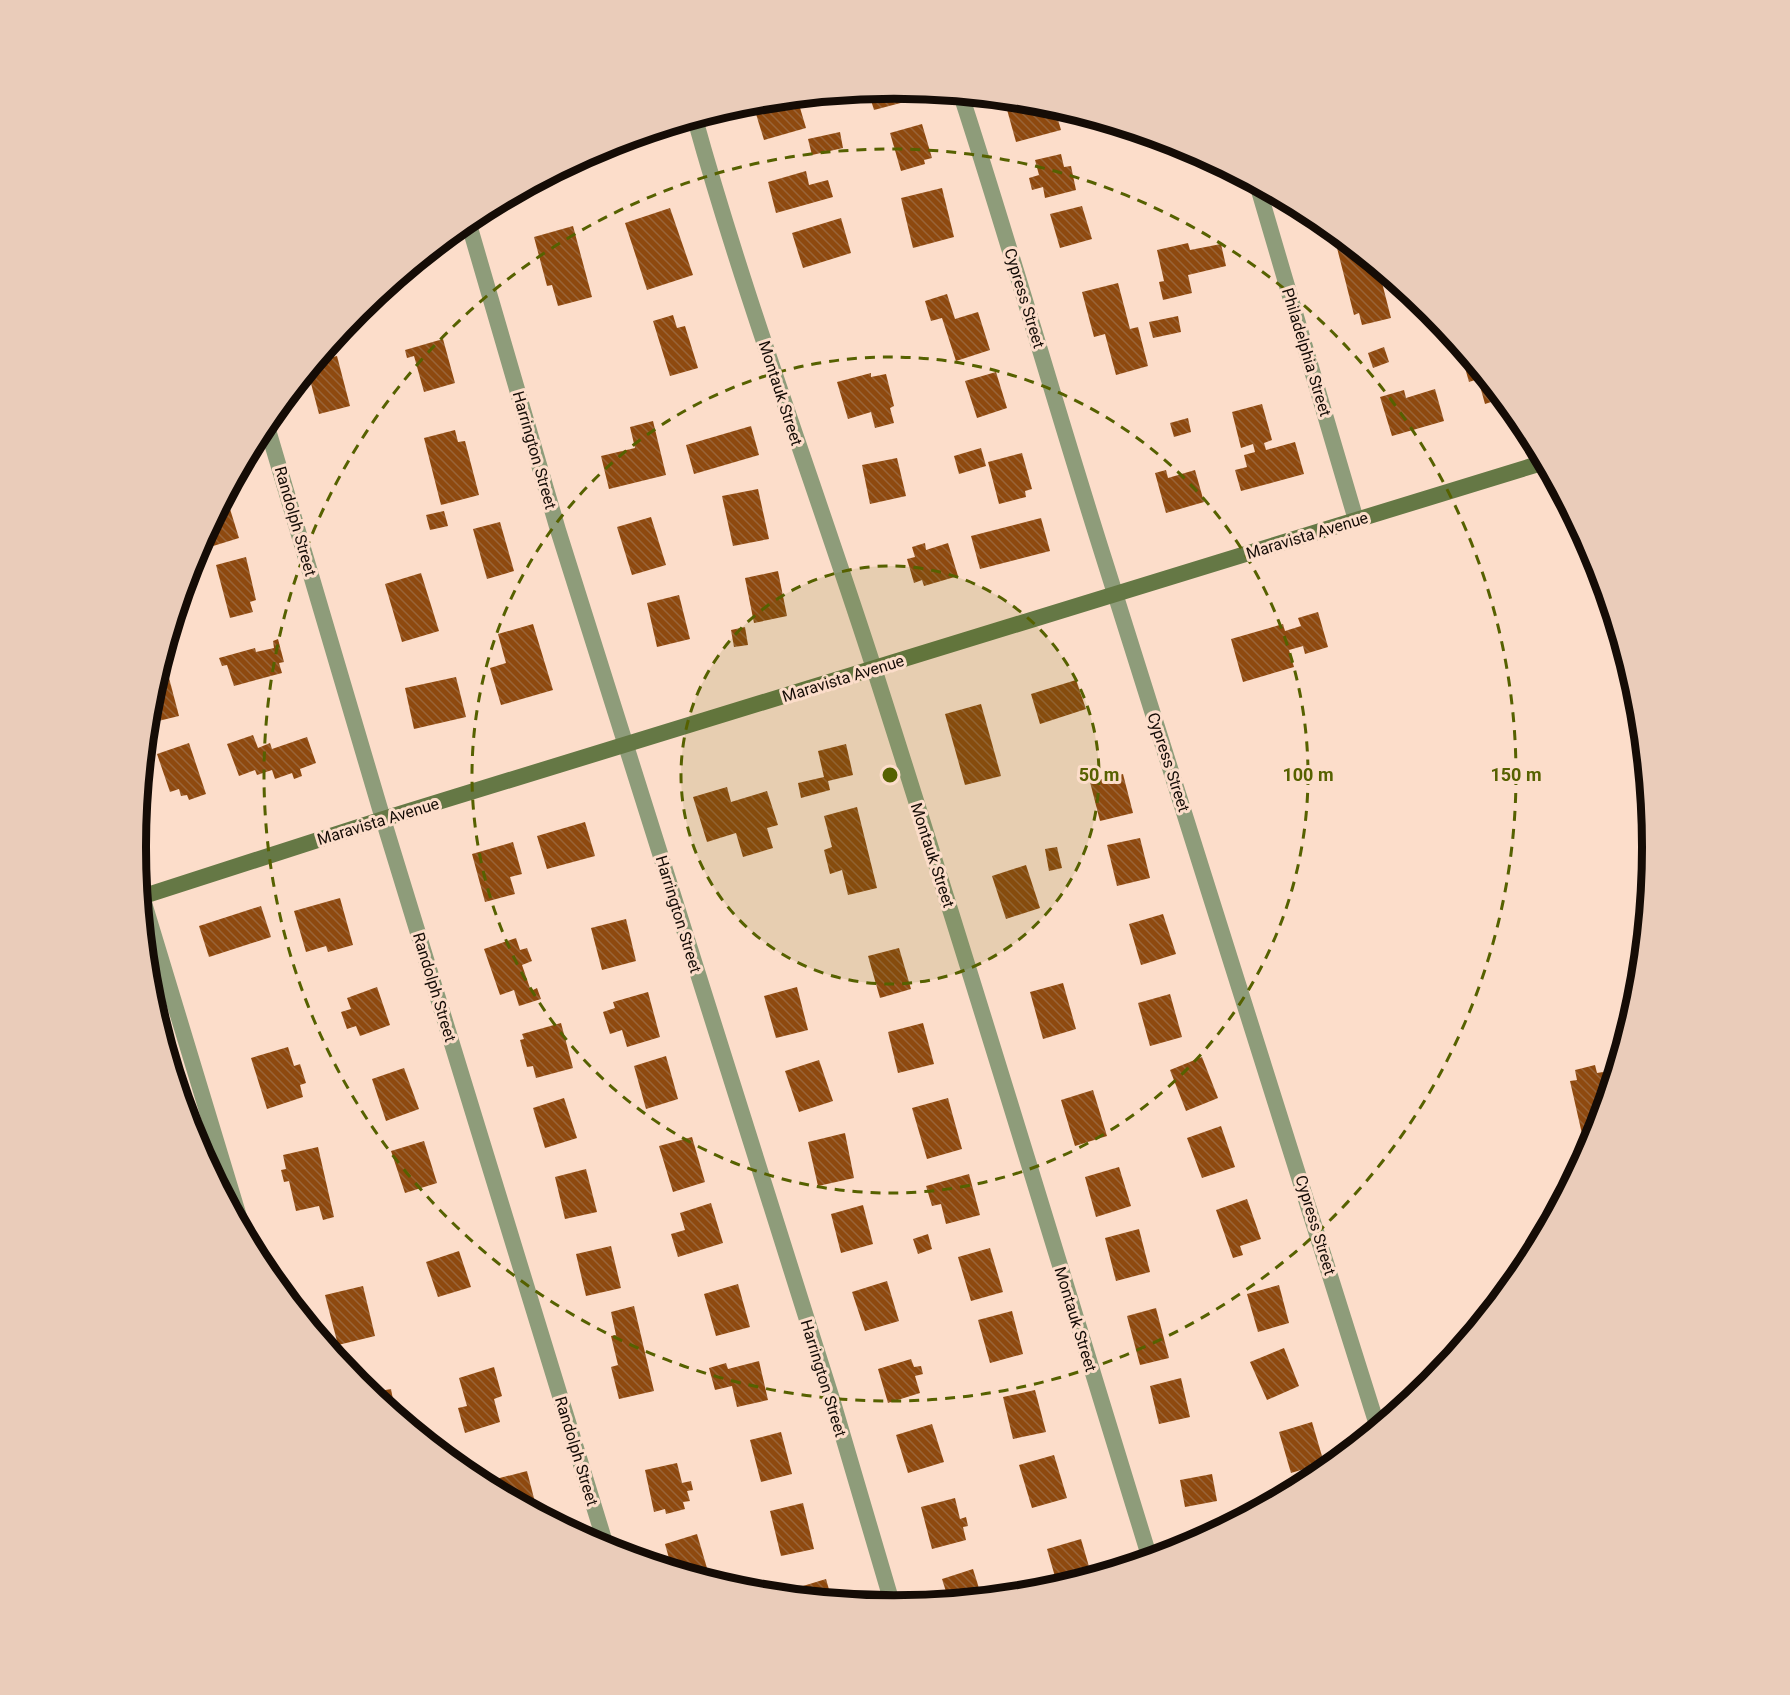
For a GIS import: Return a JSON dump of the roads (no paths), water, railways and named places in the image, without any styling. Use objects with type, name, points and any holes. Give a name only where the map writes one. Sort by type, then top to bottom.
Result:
[{"type":"main road","name":"Maravista Avenue","points":[[148,894],[383,819],[1537,464]]},
{"type":"street","name":"Cypress Street","points":[[963,103],[1376,1421]]},
{"type":"street","name":"Montauk Street","points":[[697,126],[769,355],[873,668],[962,948],[1148,1552]]},
{"type":"street","name":"Philadelphia Street","points":[[1260,194],[1356,520]]},
{"type":"street","name":"Harrington Street","points":[[471,231],[558,530],[832,1399],[890,1596]]},
{"type":"street","name":"Randolph Street","points":[[271,436],[383,819],[603,1536]]},
{"type":"street","points":[[152,930],[232,1194]]}]
